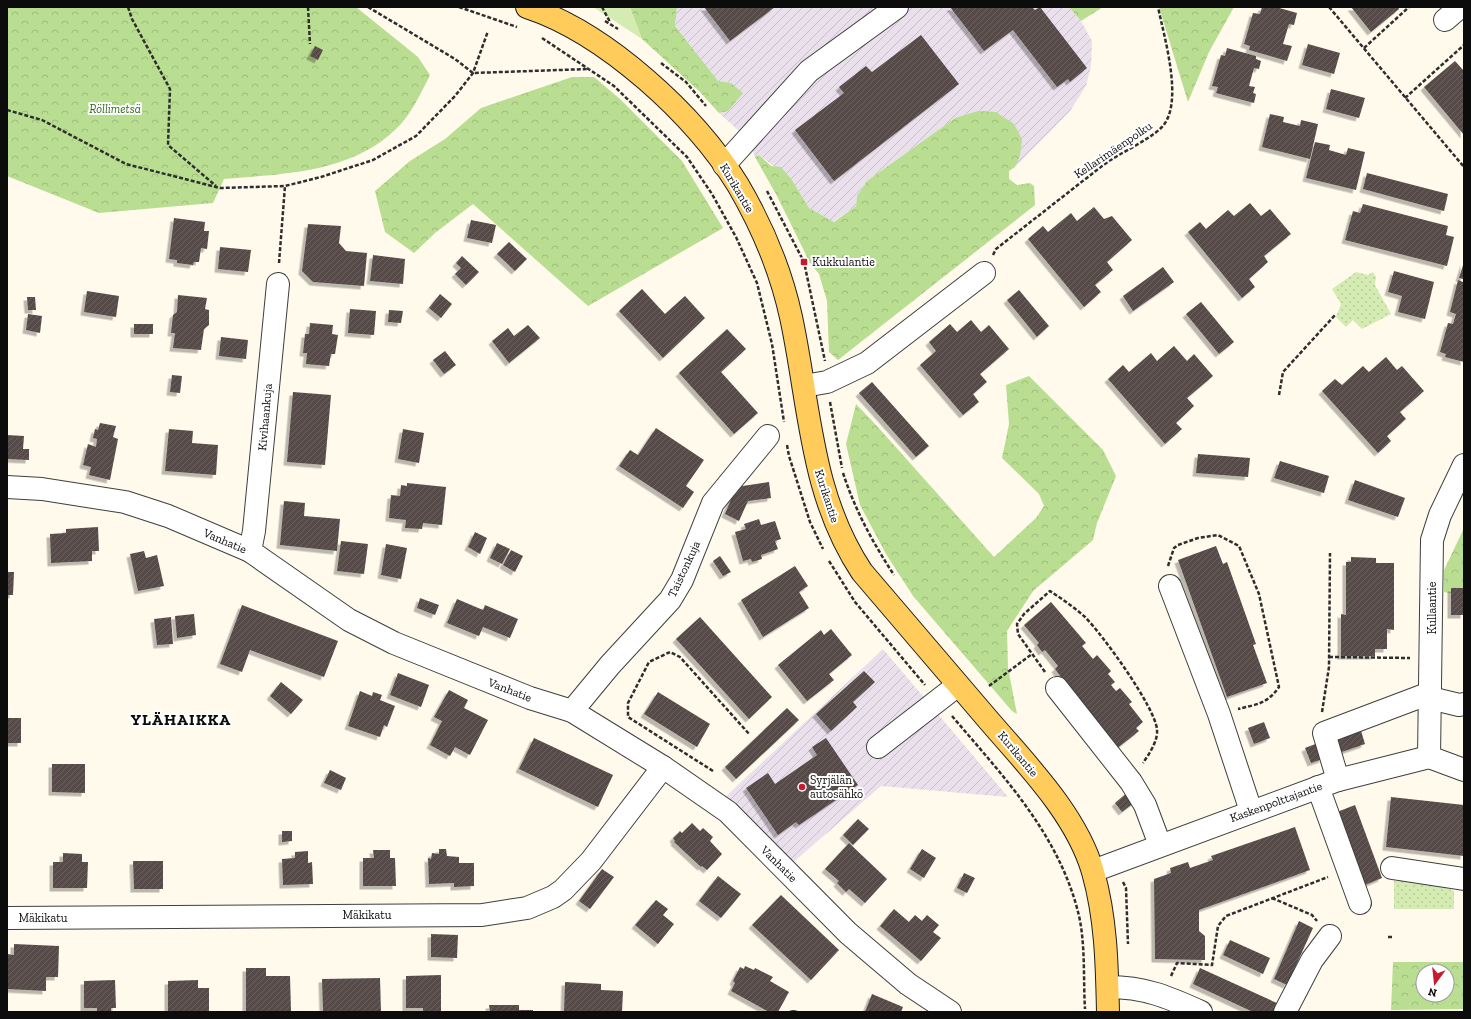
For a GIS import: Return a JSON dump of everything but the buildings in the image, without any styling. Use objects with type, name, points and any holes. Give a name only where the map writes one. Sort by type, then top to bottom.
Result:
[{"type":"main road","name":"Kurikantie","points":[[527,7],[572,26],[615,55],[639,74],[696,129],[738,186],[778,269],[790,316],[804,386],[818,472],[832,516],[852,557],[862,572],[1035,774],[1067,818],[1081,843],[1093,871],[1105,925],[1108,1012]]},
{"type":"street","points":[[724,165],[809,71],[897,7]]},
{"type":"street","points":[[804,386],[827,382],[867,363],[984,273]]},
{"type":"street","name":"Kivihaankuja","points":[[250,551],[254,531],[278,284]]},
{"type":"street","name":"Taistonkuja","points":[[572,711],[610,665],[670,600],[682,580],[713,503],[768,436]]},
{"type":"street","name":"Kullaantie","points":[[1429,757],[1432,540],[1440,515],[1464,465]]},
{"type":"street","name":"Vanhatie","points":[[7,487],[42,489],[125,502],[168,516],[250,551],[349,620],[394,643],[530,698],[572,711],[663,767],[728,812],[848,933],[908,984],[950,1012]]},
{"type":"street","points":[[1170,586],[1219,714],[1251,811]]},
{"type":"street","points":[[878,746],[958,685]]},
{"type":"street","points":[[1057,688],[1131,782],[1145,805],[1160,845]]},
{"type":"street","points":[[1360,903],[1348,870],[1328,783],[1324,732],[1422,696],[1459,705],[1464,704]]},
{"type":"street","points":[[1429,757],[1464,770]]},
{"type":"street","name":"Kaskenpolttajantie","points":[[1093,871],[1328,783],[1429,757]]},
{"type":"street","name":"Mäkikatu","points":[[7,918],[482,914],[527,908],[553,898],[576,878],[663,767]]},
{"type":"street","points":[[1392,868],[1464,880]]},
{"type":"street","points":[[1285,1012],[1312,960],[1330,936]]},
{"type":"street","points":[[1108,987],[1130,987],[1163,995],[1201,1012]]},
{"type":"path","points":[[128,7],[132,19],[170,89],[168,145],[216,187]]},
{"type":"path","points":[[308,7],[310,44]]},
{"type":"path","points":[[368,7],[455,59],[472,73],[588,69]]},
{"type":"path","points":[[602,7],[611,24]]},
{"type":"path","name":"Kellarimäenpolku","points":[[996,249],[1102,166],[1117,155],[1152,136],[1162,127],[1171,109],[1174,93],[1158,7]]},
{"type":"path","points":[[1329,7],[1404,98],[1464,167]]},
{"type":"path","points":[[1364,48],[1409,7]]},
{"type":"path","points":[[7,110],[42,120],[126,164],[216,187],[285,186],[322,177],[373,160],[416,136],[455,96],[472,73],[488,31]]},
{"type":"path","points":[[1404,98],[1464,45]]},
{"type":"path","points":[[278,284],[285,186]]},
{"type":"path","points":[[816,314],[843,471],[851,496],[878,551],[898,580]]},
{"type":"path","points":[[1279,395],[1283,372],[1336,314]]},
{"type":"path","points":[[1170,586],[1168,570],[1169,561],[1174,548],[1178,545],[1198,538],[1218,535],[1239,546],[1259,594],[1279,687],[1272,698],[1258,704],[1219,714]]},
{"type":"path","points":[[1324,732],[1322,709],[1329,657],[1330,553]]},
{"type":"path","points":[[1057,688],[1018,634],[1017,624],[1024,614],[1050,591],[1086,618],[1121,662],[1141,693],[1155,720],[1158,734],[1131,782]]},
{"type":"path","points":[[713,771],[628,717],[628,703],[649,662],[670,652],[680,656],[750,735]]},
{"type":"path","points":[[989,686],[1032,654]]},
{"type":"path","points":[[1329,657],[1411,658]]},
{"type":"path","points":[[984,680],[994,692]]},
{"type":"path","points":[[1115,863],[1126,888],[1128,952]]},
{"type":"path","points":[[1163,995],[1177,963],[1212,965],[1218,926],[1226,916],[1348,870]]},
{"type":"path","points":[[1272,898],[1312,915],[1330,936]]},
{"type":"path","points":[[1388,937],[1393,937]]},
{"type":"shaded area","points":[[677,7],[1069,7],[1081,21],[1092,41],[1091,66],[1086,86],[1070,111],[1015,167],[1020,154],[955,118],[867,181],[857,196],[856,206],[833,222],[809,208],[792,180],[759,155],[755,157],[748,139],[719,113],[728,111],[731,83],[718,82],[675,26]]},
{"type":"shaded area","points":[[883,649],[1008,797],[881,786],[789,866],[723,799]]},
{"type":"green space","name":"Röllimetsä","points":[[7,7],[356,7],[418,57],[430,75],[415,104],[396,129],[378,144],[358,155],[315,169],[292,173],[224,179],[213,203],[99,213],[7,176]]},
{"type":"green space","points":[[593,7],[630,7],[642,39]]},
{"type":"green space","points":[[630,7],[677,7],[675,26],[718,81],[731,83],[743,93],[728,111],[719,113],[699,91],[642,39]]},
{"type":"green space","points":[[1069,7],[1103,7],[1081,21]]},
{"type":"green space","points":[[1159,7],[1234,7],[1209,52],[1188,102]]},
{"type":"green space","points":[[572,77],[594,77],[620,99],[682,161],[723,228],[588,306],[473,204],[435,233],[414,253],[385,232],[375,191],[410,161],[445,139],[481,108]]},
{"type":"green space","points":[[978,111],[996,112],[1014,124],[1022,139],[1020,156],[1015,167],[1009,171],[1009,179],[1017,185],[1030,183],[1034,186],[1035,205],[838,360],[829,352],[827,301],[819,274],[810,263],[777,196],[755,157],[759,155],[771,166],[781,167],[792,180],[809,208],[834,222],[856,206],[857,196],[867,181],[955,118]]},
{"type":"green space","points":[[1356,272],[1368,275],[1373,272],[1376,277],[1375,285],[1391,314],[1362,329],[1353,320],[1346,327],[1336,317],[1341,304],[1332,289]]},
{"type":"green space","points":[[1029,376],[1103,450],[1116,476],[1097,523],[1093,540],[1033,591],[1007,631],[1008,668],[1017,714],[1012,711],[913,596],[886,554],[860,505],[846,444],[856,404],[994,557],[1036,518],[1044,506],[1039,494],[1002,458],[1009,424],[1006,385]]},
{"type":"green space","points":[[1464,528],[1464,596],[1444,592],[1444,570]]},
{"type":"green space","points":[[1394,881],[1427,881],[1454,891],[1454,909],[1394,909]]},
{"type":"green space","points":[[1393,962],[1464,962],[1464,1009],[1391,1010]]},
{"type":"place","name":"Kukkulantie","points":[[804,262]]},
{"type":"place","name":"Syrjälän autosähkö","points":[[802,787]]},
{"type":"district","name":"YLÄHAIKKA","points":[[181,719]]}]
